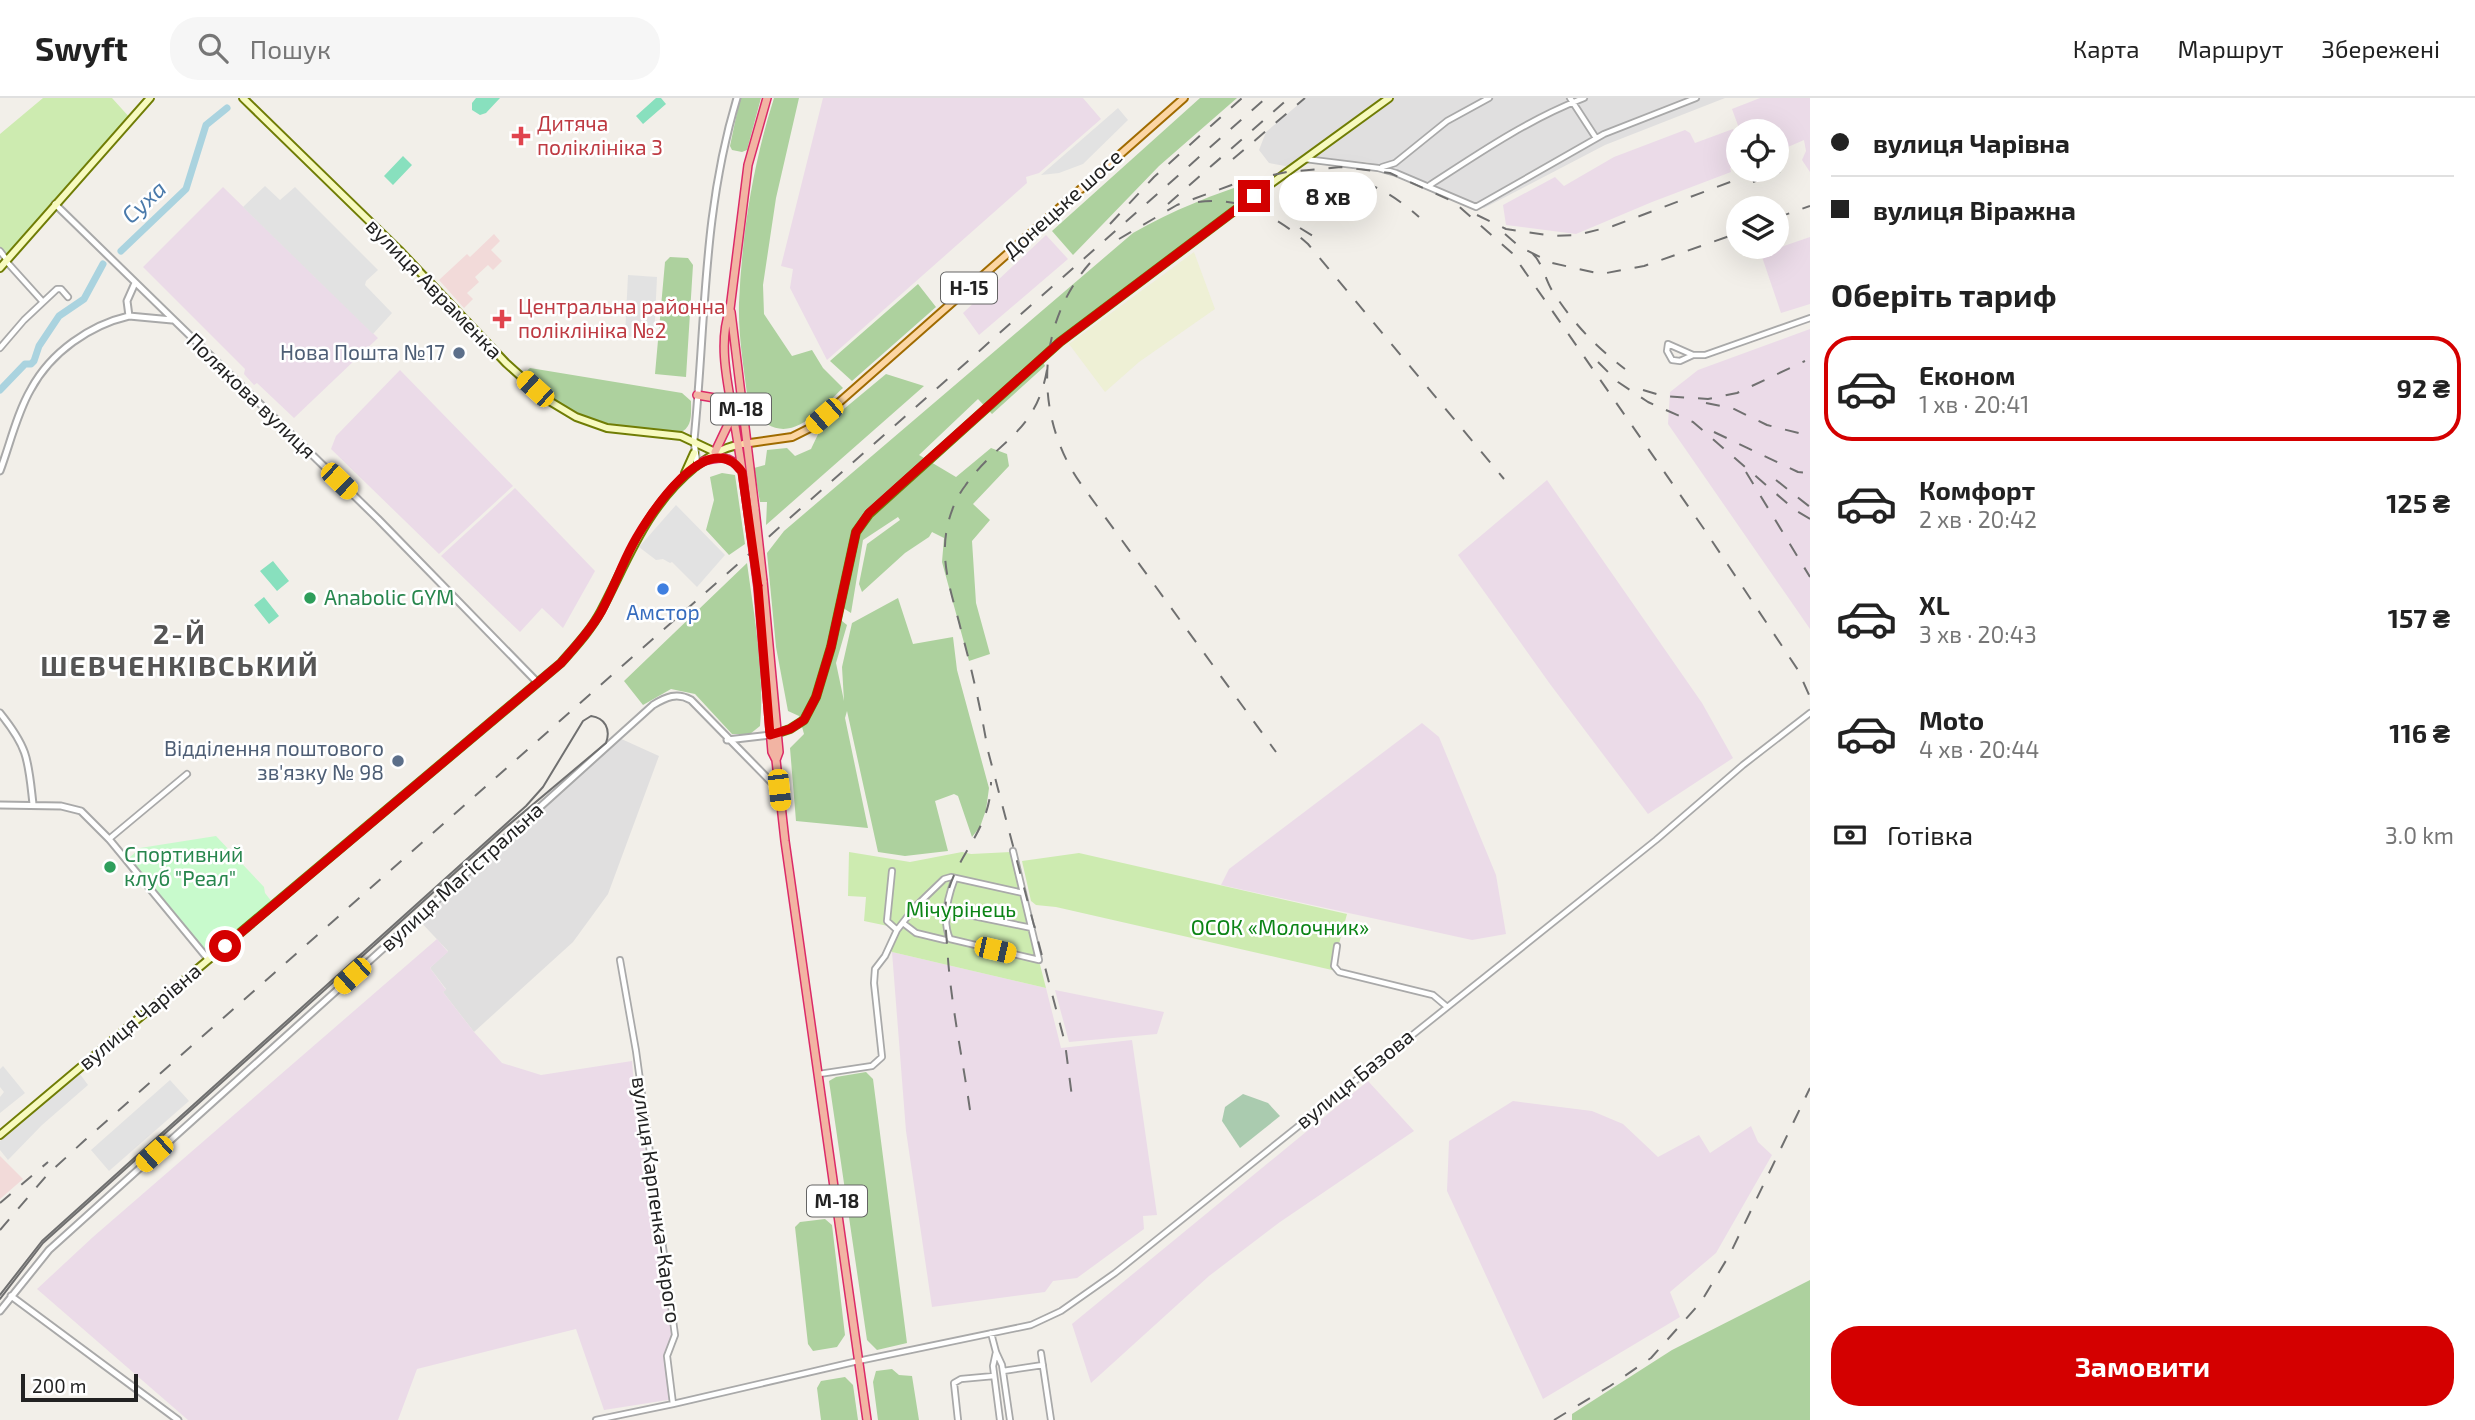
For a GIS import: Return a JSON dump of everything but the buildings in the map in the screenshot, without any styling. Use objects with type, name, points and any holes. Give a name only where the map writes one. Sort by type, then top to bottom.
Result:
[{"type":"highway","name":"М-18","points":[[767,98],[748,164],[730,309],[742,444],[761,584],[774,734],[779,752],[776,760],[794,916],[867,1420]]},
{"type":"highway","name":"М-18","points":[[730,309],[725,323],[724,341],[732,410],[742,444],[742,472],[751,510]]},
{"type":"highway","points":[[712,399],[724,391],[728,375]]},
{"type":"highway","points":[[697,395],[726,401],[732,410],[715,453]]},
{"type":"highway","points":[[700,463],[722,457],[731,459],[742,472]]},
{"type":"main road","points":[[0,268],[150,98]]},
{"type":"main road","name":"вулиця Авраменка","points":[[243,98],[399,250],[506,363],[546,399],[576,417],[607,428],[681,436],[694,440]]},
{"type":"main road","name":"Донецьке шосе","points":[[742,444],[792,437],[810,428],[1184,98]]},
{"type":"main road","points":[[774,734],[790,729],[804,720],[816,697],[831,647],[856,532],[869,513],[1060,342],[1390,98]]},
{"type":"main road","points":[[694,440],[699,446],[715,453]]},
{"type":"main road","name":"вулиця Чарівна","points":[[0,1135],[537,682],[577,645],[600,614],[634,542],[651,514],[680,480],[700,463],[715,453],[742,444]]},
{"type":"main road","points":[[680,480],[694,453]]},
{"type":"street","points":[[700,463],[694,453],[694,440],[710,221],[728,125],[737,98]]},
{"type":"street","points":[[1378,168],[1395,163],[1447,121],[1489,98]]},
{"type":"street","points":[[1429,186],[1478,153],[1572,100],[1584,98]]},
{"type":"street","points":[[1305,159],[1378,168],[1429,186],[1468,205],[1478,206],[1596,138],[1696,98]]},
{"type":"street","points":[[1572,100],[1596,138]]},
{"type":"street","points":[[1395,163],[1396,173]]},
{"type":"street","name":"Полякова вулиця","points":[[55,204],[378,519],[537,682]]},
{"type":"street","points":[[0,251],[43,302]]},
{"type":"street","points":[[0,471],[31,389],[47,366],[84,334],[108,321],[129,316],[127,301],[135,283]]},
{"type":"street","points":[[0,348],[57,289],[61,289],[68,296]]},
{"type":"street","name":"Полякова вулиця","points":[[129,316],[172,320]]},
{"type":"street","points":[[1693,355],[1668,344],[1667,351],[1672,360],[1680,361],[1693,355],[1711,353],[1810,318]]},
{"type":"street","name":"вулиця Магістральна","points":[[0,1311],[49,1250],[653,705],[676,695],[685,697],[779,790]]},
{"type":"street","points":[[0,713],[18,735],[24,748],[33,804]]},
{"type":"street","name":"вулиця Базова","points":[[858,1362],[1031,1325],[1061,1311],[1115,1273],[1656,840],[1810,713]]},
{"type":"street","points":[[727,740],[774,734]]},
{"type":"street","points":[[109,839],[187,774]]},
{"type":"street","points":[[0,804],[61,806],[81,811],[109,839],[208,959]]},
{"type":"street","points":[[955,878],[948,902],[950,939],[1039,960],[1013,851]]},
{"type":"street","points":[[892,871],[887,921],[897,930]]},
{"type":"street","points":[[818,1074],[872,1066],[883,1057],[875,969],[885,956],[897,930],[930,891],[944,879],[955,878],[1023,893]]},
{"type":"street","points":[[949,911],[1032,928]]},
{"type":"street","points":[[903,923],[916,933],[945,940]]},
{"type":"street","points":[[1338,946],[1334,966],[1339,972],[1433,995],[1440,998],[1446,1006]]},
{"type":"street","name":"вулиця Карпенка-Карого","points":[[620,960],[636,1051],[675,1335],[667,1356],[673,1405]]},
{"type":"street","points":[[11,1296],[178,1420]]},
{"type":"street","points":[[991,1333],[1000,1357],[1010,1420]]},
{"type":"street","points":[[996,1352],[993,1358],[994,1376],[1000,1420]]},
{"type":"street","points":[[1041,1353],[1051,1420]]},
{"type":"street","points":[[596,1420],[858,1362]]},
{"type":"street","points":[[1003,1371],[1043,1365]]},
{"type":"street","points":[[958,1420],[954,1382],[994,1376]]},
{"type":"shaded area","points":[[823,98],[1083,98],[1101,119],[1039,173],[1026,177],[1027,183],[827,360],[790,288],[793,269],[781,266]]},
{"type":"shaded area","points":[[1306,98],[1725,98],[1605,145],[1484,208],[1411,176],[1367,162],[1320,160],[1296,168],[1269,163],[1259,150],[1266,132]]},
{"type":"shaded area","points":[[1760,98],[1810,98],[1810,172],[1802,160],[1806,151],[1804,140],[1789,146],[1789,119],[1736,119],[1732,109]]},
{"type":"shaded area","points":[[1118,108],[1128,120],[1083,164],[1059,173],[1041,175]]},
{"type":"shaded area","points":[[1685,130],[1690,133],[1695,143],[1726,132],[1726,174],[1576,234],[1506,225],[1503,205],[1555,177],[1564,186],[1614,157]]},
{"type":"shaded area","points":[[265,186],[280,200],[295,187],[378,270],[365,285],[392,313],[373,334],[243,207]]},
{"type":"shaded area","points":[[223,187],[378,338],[294,418],[257,383],[254,385],[244,374],[245,369],[143,267]]},
{"type":"shaded area","points":[[494,234],[500,241],[491,250],[502,261],[493,270],[488,265],[475,277],[479,282],[467,293],[473,299],[464,308],[439,280],[467,254],[470,257]]},
{"type":"shaded area","points":[[1046,235],[1068,259],[979,335],[963,313]]},
{"type":"shaded area","points":[[1810,237],[1810,304],[1781,313],[1763,259],[1789,259],[1789,244]]},
{"type":"shaded area","points":[[628,275],[657,277],[654,339],[625,336]]},
{"type":"shaded area","points":[[1810,329],[1810,629],[1668,424],[1670,392],[1698,370]]},
{"type":"shaded area","points":[[400,370],[513,486],[439,554],[331,449],[336,436]]},
{"type":"shaded area","points":[[1547,480],[1702,703],[1733,758],[1648,814],[1550,684],[1458,555]]},
{"type":"shaded area","points":[[515,488],[595,571],[563,628],[542,608],[520,632],[441,556]]},
{"type":"shaded area","points":[[676,505],[725,555],[697,587],[672,562],[656,560],[639,547]]},
{"type":"shaded area","points":[[1422,723],[1439,737],[1496,875],[1506,934],[1472,940],[1221,885],[1229,869]]},
{"type":"shaded area","points":[[617,737],[659,756],[608,894],[573,942],[474,1032],[443,992],[446,989],[430,968],[448,951],[417,918],[577,774],[592,756]]},
{"type":"shaded area","points":[[437,939],[448,952],[430,968],[446,990],[443,992],[502,1063],[541,1075],[632,1061],[636,1107],[662,1237],[675,1331],[670,1348],[674,1399],[604,1410],[576,1329],[417,1369],[398,1420],[188,1420],[37,1289],[93,1237]]},
{"type":"shaded area","points":[[892,952],[1046,988],[1061,1048],[1132,1040],[1157,1215],[1143,1216],[1144,1229],[1077,1278],[1053,1281],[1045,1292],[932,1307],[906,1131]]},
{"type":"shaded area","points":[[1055,990],[1164,1012],[1157,1034],[1069,1042]]},
{"type":"shaded area","points":[[3,1066],[25,1093],[0,1113],[0,1097],[4,1092],[0,1087],[0,1069]]},
{"type":"shaded area","points":[[80,1074],[88,1085],[42,1125],[8,1160],[0,1150],[0,1141]]},
{"type":"shaded area","points":[[170,1080],[189,1101],[109,1171],[91,1150]]},
{"type":"shaded area","points":[[1368,1081],[1414,1131],[1280,1222],[1209,1276],[1091,1383],[1072,1324]]},
{"type":"shaded area","points":[[1513,1101],[1592,1111],[1623,1124],[1658,1157],[1699,1135],[1710,1153],[1751,1126],[1758,1142],[1772,1155],[1716,1253],[1670,1292],[1680,1317],[1543,1399],[1447,1191],[1449,1141]]},
{"type":"shaded area","points":[[0,1156],[23,1179],[0,1199]]},
{"type":"green space","points":[[43,98],[112,98],[131,119],[6,261],[0,253],[0,134]]},
{"type":"green space","points":[[476,98],[500,98],[486,113],[480,115],[472,110],[472,103]]},
{"type":"green space","points":[[656,98],[661,98],[666,104],[643,124],[636,116]]},
{"type":"green space","points":[[740,98],[761,98],[747,150],[742,152],[732,150],[730,146]]},
{"type":"green space","points":[[774,98],[799,98],[776,198],[763,285],[764,314],[792,356],[812,350],[823,368],[843,388],[808,420],[788,428],[767,424],[749,409],[739,316],[743,251],[750,199]]},
{"type":"green space","points":[[1200,98],[1237,98],[1159,166],[1073,255],[1052,231]]},
{"type":"green space","points":[[403,156],[412,165],[393,185],[384,176]]},
{"type":"green space","points":[[1258,180],[1267,182],[1254,196],[1042,359],[1045,366],[992,414],[978,399],[919,455],[956,477],[991,448],[1007,454],[1009,466],[973,504],[990,520],[972,541],[976,603],[990,654],[969,661],[942,562],[944,538],[932,532],[862,592],[859,584],[867,544],[900,520],[898,517],[863,540],[851,613],[840,606],[837,617],[847,625],[836,663],[844,701],[842,667],[852,623],[898,598],[913,644],[953,637],[957,670],[989,788],[980,827],[972,837],[958,796],[954,794],[935,801],[948,851],[905,856],[878,852],[847,711],[845,718],[868,828],[796,821],[790,748],[804,734],[799,716],[788,711],[776,647],[767,553],[784,531],[1133,233],[1194,203]]},
{"type":"green space","points":[[1194,252],[1215,309],[1139,362],[1105,392],[1069,344]]},
{"type":"green space","points":[[670,257],[688,258],[693,265],[686,377],[655,374],[665,262]]},
{"type":"green space","points":[[918,284],[936,307],[852,381],[830,361]]},
{"type":"green space","points":[[530,368],[682,393],[691,401],[689,424],[679,433],[632,428],[595,420],[562,404],[544,390],[524,373]]},
{"type":"green space","points":[[886,374],[924,386],[766,525],[767,502],[760,502],[754,468],[765,465],[767,450],[787,448],[795,456],[811,449],[821,428]]},
{"type":"green space","points":[[722,473],[735,475],[745,544],[729,555],[706,530],[714,500],[710,477]]},
{"type":"green space","points":[[273,561],[289,581],[277,591],[260,571]]},
{"type":"green space","points":[[747,563],[760,665],[760,726],[750,734],[732,734],[695,694],[671,689],[643,705],[624,681]]},
{"type":"green space","points":[[264,597],[279,616],[269,624],[254,605]]},
{"type":"green space","points":[[216,836],[264,887],[272,902],[211,951],[205,950],[128,859],[140,848]]},
{"type":"green space","name":"Мічурінець","points":[[849,852],[910,862],[962,852],[1011,852],[1046,988],[892,952],[891,948],[899,933],[888,926],[864,921],[866,897],[848,896]]},
{"type":"green space","name":"ОСОК «Молочник»","points":[[1079,853],[1347,914],[1332,970],[1056,907],[1036,905],[1031,901],[1022,861]]},
{"type":"green space","points":[[866,1072],[873,1079],[907,1343],[877,1350],[867,1340],[829,1081],[836,1077]]},
{"type":"green space","points":[[1243,1094],[1268,1103],[1280,1116],[1240,1148],[1222,1121],[1225,1107]]},
{"type":"green space","points":[[825,1219],[832,1225],[845,1335],[837,1347],[813,1351],[808,1344],[795,1227],[800,1222]]},
{"type":"green space","points":[[1810,1280],[1810,1420],[1572,1420],[1572,1414],[1672,1350]]},
{"type":"green space","points":[[892,1369],[899,1375],[912,1376],[919,1420],[878,1420],[873,1382],[876,1371]]},
{"type":"green space","points":[[845,1377],[853,1385],[858,1420],[821,1420],[817,1388],[821,1381]]},
{"type":"waterway","name":"Суха","points":[[121,251],[186,189],[206,125],[227,108]]},
{"type":"waterway","name":"Суха","points":[[0,390],[25,364],[34,361],[39,346],[59,316],[84,299],[103,264]]},
{"type":"tram line","points":[[0,1295],[42,1241],[526,806],[543,787],[583,721],[591,716],[606,725],[606,743],[506,827],[43,1243],[0,1299]]},
{"type":"railway","points":[[1110,224],[1154,177],[1242,98]]},
{"type":"railway","points":[[0,1230],[47,1175],[85,1140],[1266,98]]},
{"type":"railway","points":[[1168,204],[1289,98]]},
{"type":"railway","points":[[1233,159],[1305,98]]},
{"type":"railway","points":[[1119,239],[1177,205],[1237,183],[1287,172],[1341,167],[1390,173],[1454,202],[1512,253],[1704,529],[1798,670],[1810,697]]},
{"type":"railway","points":[[1337,176],[1361,181],[1381,190],[1419,217]]},
{"type":"railway","points":[[1477,215],[1506,229],[1554,236],[1577,235],[1613,226],[1730,182]]},
{"type":"railway","points":[[1198,202],[1229,202],[1258,211],[1284,225],[1308,244],[1504,479]]},
{"type":"railway","points":[[1789,213],[1810,206]]},
{"type":"railway","points":[[1300,228],[1323,242]]},
{"type":"railway","points":[[1505,234],[1520,247],[1552,263],[1601,274],[1644,266],[1726,237]]},
{"type":"railway","points":[[1532,253],[1553,292],[1577,324],[1594,343],[1625,369]]},
{"type":"railway","points":[[1090,263],[1072,288],[1059,314],[1051,343],[1047,372],[1055,430],[1066,458],[1081,484],[1276,752]]},
{"type":"railway","points":[[1643,390],[1663,396],[1708,399],[1737,393],[1805,361]]},
{"type":"railway","points":[[1598,362],[1618,382],[1648,402],[1693,422],[1795,510],[1810,519]]},
{"type":"railway","points":[[1047,370],[1034,409],[1014,435],[990,457],[960,493],[947,526],[945,562],[973,675],[988,751],[1065,1043],[1072,1097]]},
{"type":"railway","points":[[1706,403],[1732,408],[1767,425],[1810,436]]},
{"type":"railway","points":[[1714,432],[1798,472],[1810,473]]},
{"type":"railway","points":[[1746,472],[1810,577]]},
{"type":"railway","points":[[1776,480],[1810,507]]},
{"type":"railway","points":[[970,1110],[951,986],[945,906],[956,870],[985,815],[991,782]]},
{"type":"railway","points":[[1554,1420],[1651,1358],[1701,1302],[1730,1254],[1810,1088]]},
{"type":"railway","points":[[0,1203],[48,1162]]},
{"type":"place","name":"Дитяча поліклініка 3","points":[[521,136]]},
{"type":"place","name":"Центральна районна поліклініка №2","points":[[502,319]]},
{"type":"place","name":"Нова Пошта №17","points":[[459,353]]},
{"type":"place","name":"Амстор","points":[[663,589]]},
{"type":"place","name":"Anabolic GYM","points":[[310,598]]},
{"type":"place","name":"Відділення поштового зв'язку № 98","points":[[398,761]]},
{"type":"place","name":"Спортивний клуб \"Реал\"","points":[[110,867]]},
{"type":"district","name":"2-Й ШЕВЧЕНКІВСЬКИЙ","points":[[180,650]]},
{"type":"route","points":[[225,946],[561,663],[600,614],[627,555],[651,514],[680,480],[704,461],[722,457],[731,459],[742,472],[758,587],[770,735],[790,729],[804,720],[816,697],[831,647],[856,532],[869,513],[1060,342],[1254,196]]}]
